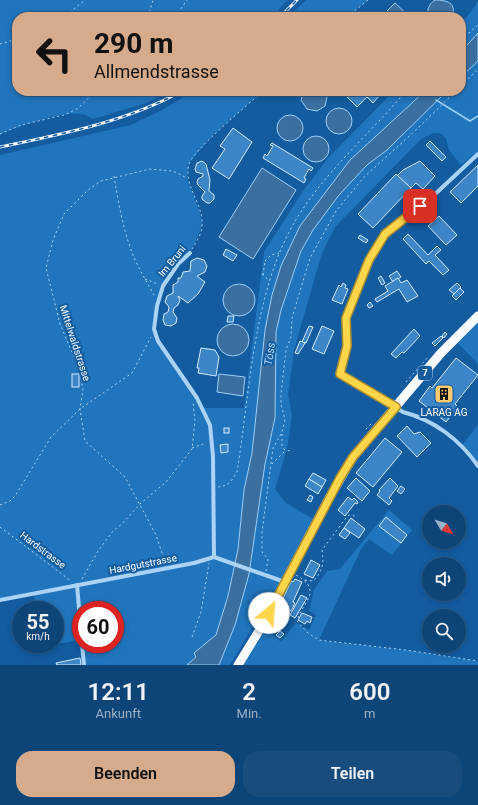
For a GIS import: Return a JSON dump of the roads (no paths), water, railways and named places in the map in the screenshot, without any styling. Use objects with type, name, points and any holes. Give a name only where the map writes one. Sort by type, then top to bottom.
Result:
[{"type":"main road","name":"7","points":[[238,665],[262,626],[340,478],[353,457],[446,348],[478,316]]},
{"type":"street","points":[[478,154],[432,197],[385,234],[369,260],[346,318],[347,346],[340,374],[396,407],[434,425],[452,436],[462,445],[478,466]]},
{"type":"street","name":"Im Bruni","points":[[190,253],[178,264],[163,286],[157,306],[154,329],[158,341],[197,398],[210,425],[213,442],[214,557]]},
{"type":"street","points":[[214,557],[264,573],[285,582]]},
{"type":"street","name":"Hardgutstrasse","points":[[0,600],[162,569],[214,557]]},
{"type":"street","points":[[79,585],[80,601]]},
{"type":"street","points":[[83,653],[84,665]]},
{"type":"water","points":[[435,0],[450,3],[453,8],[453,12],[428,12],[431,3]]},
{"type":"water","points":[[395,3],[405,12],[386,12]]},
{"type":"water","points":[[478,33],[478,61],[466,72],[466,46]]},
{"type":"water","points":[[302,96],[327,97],[325,106],[317,111],[307,109],[301,100]]},
{"type":"water","name":"Töss","points":[[420,96],[442,96],[387,150],[367,165],[339,195],[313,230],[301,251],[281,310],[276,332],[275,418],[265,464],[249,574],[235,625],[219,665],[187,665],[196,657],[194,653],[216,635],[228,596],[238,549],[244,490],[252,453],[265,330],[272,295],[281,266],[300,226],[350,160]]},
{"type":"water","points":[[339,108],[348,112],[352,121],[348,130],[339,134],[330,130],[326,121],[330,112]]},
{"type":"water","points":[[290,115],[299,119],[303,128],[299,137],[290,141],[281,137],[277,128],[281,119]]},
{"type":"water","points":[[316,136],[325,140],[329,149],[325,158],[316,162],[307,158],[303,149],[307,140]]},
{"type":"water","points":[[262,168],[296,190],[253,259],[219,237]]},
{"type":"water","points":[[239,284],[248,287],[252,291],[255,300],[252,309],[248,313],[239,316],[230,313],[226,309],[223,300],[226,291],[230,287]]},
{"type":"water","points":[[233,324],[242,327],[246,331],[249,340],[246,349],[242,353],[233,356],[224,353],[220,349],[217,340],[220,331],[224,327]]},
{"type":"water","points":[[219,374],[245,377],[243,396],[217,392]]},
{"type":"waterway","points":[[436,100],[470,121],[478,116]]},
{"type":"railway","points":[[285,12],[297,0]]},
{"type":"railway","points":[[0,147],[93,126],[139,111],[172,96]]},
{"type":"place","name":"LARAG AG","points":[[444,394]]}]
